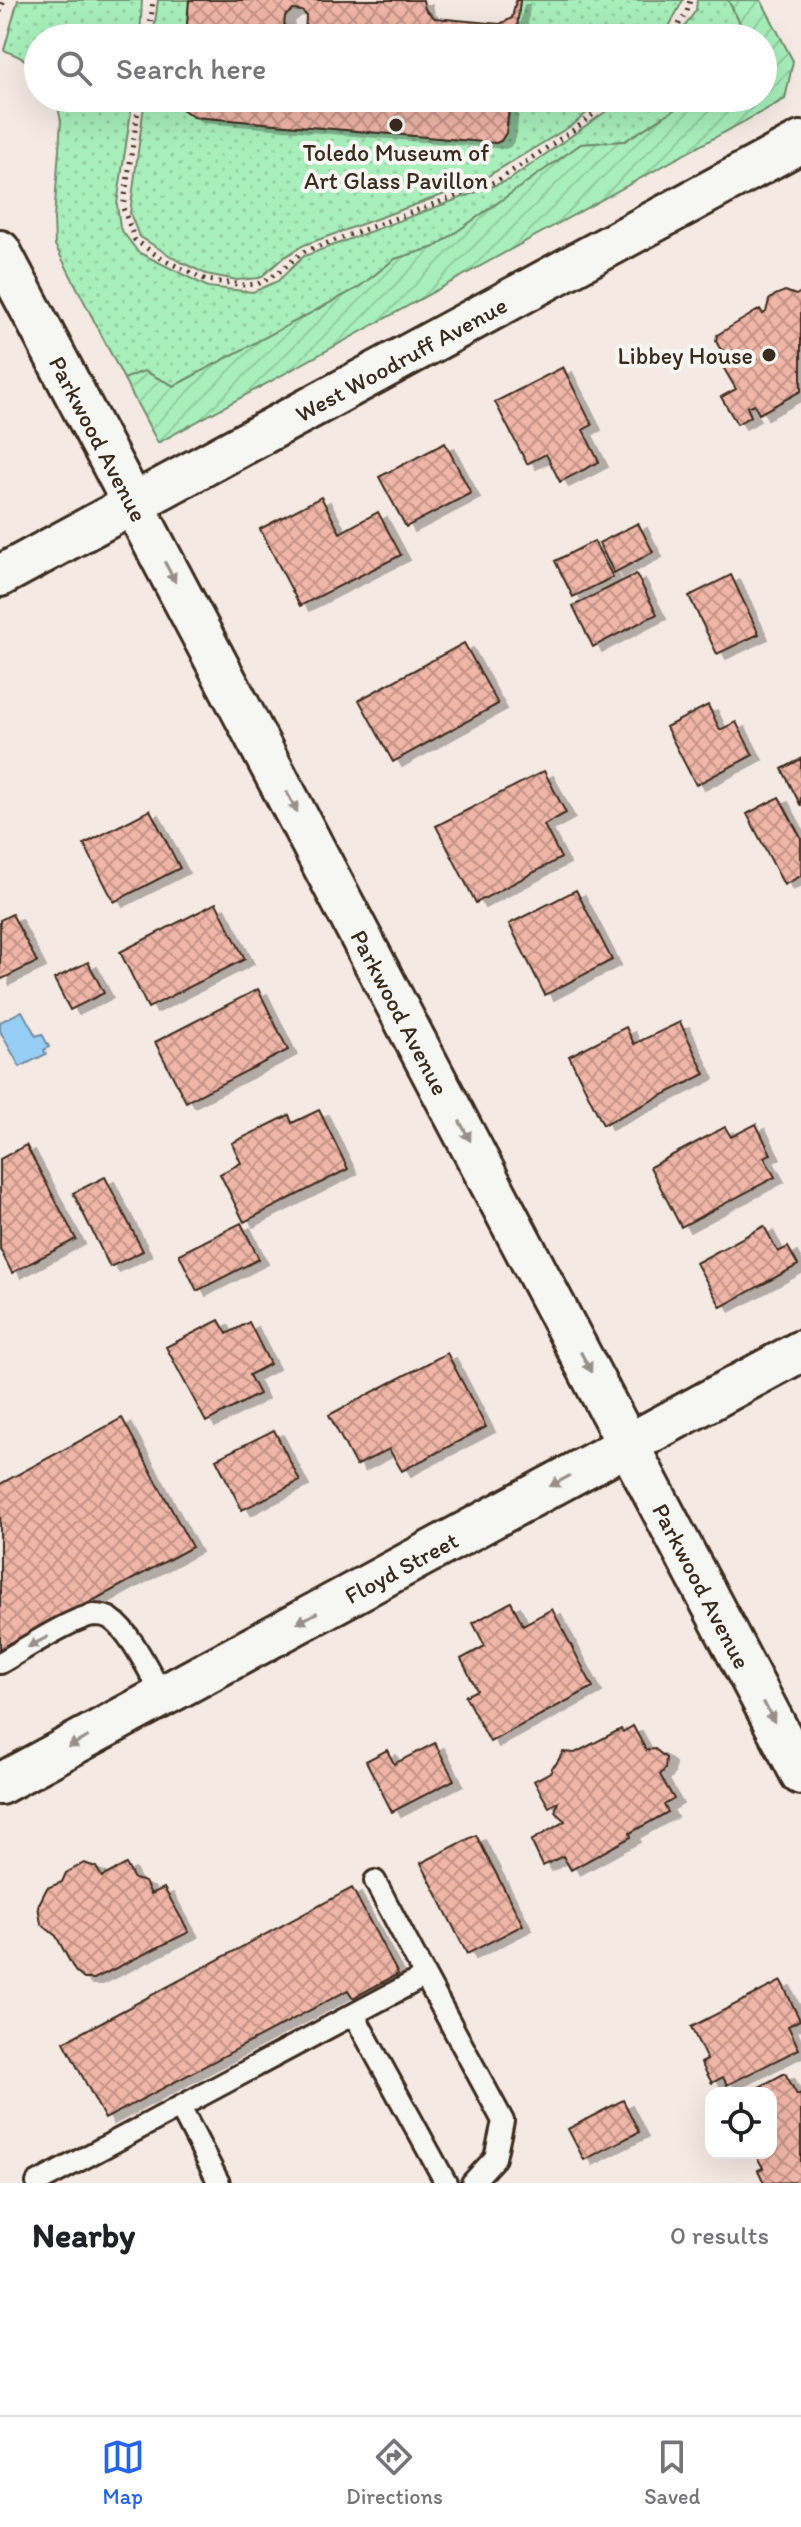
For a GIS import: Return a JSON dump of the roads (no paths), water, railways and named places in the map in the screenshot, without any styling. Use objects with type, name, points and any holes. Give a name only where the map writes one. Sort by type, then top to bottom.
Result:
[{"type":"street","name":"West Woodruff Avenue","points":[[0,576],[801,142]]},
{"type":"street","name":"Parkwood Avenue","points":[[0,251],[801,1774]]},
{"type":"street","name":"Floyd Street","points":[[0,1784],[801,1351]]},
{"type":"lane","points":[[0,1663],[77,1621],[93,1615],[109,1617],[141,1658],[163,1696]]},
{"type":"lane","points":[[375,1881],[503,2121],[495,2158],[472,2183]]},
{"type":"lane","points":[[37,2183],[425,1976]]},
{"type":"lane","points":[[354,2015],[446,2183]]},
{"type":"lane","points":[[180,2107],[219,2183]]},
{"type":"water","points":[[22,1011],[36,1036],[42,1034],[49,1047],[44,1050],[46,1054],[20,1067],[0,1031],[0,1022]]},
{"type":"place","name":"Toledo Museum of Art Glass Pavillon","points":[[396,125]]},
{"type":"place","name":"Libbey House","points":[[769,355]]}]
